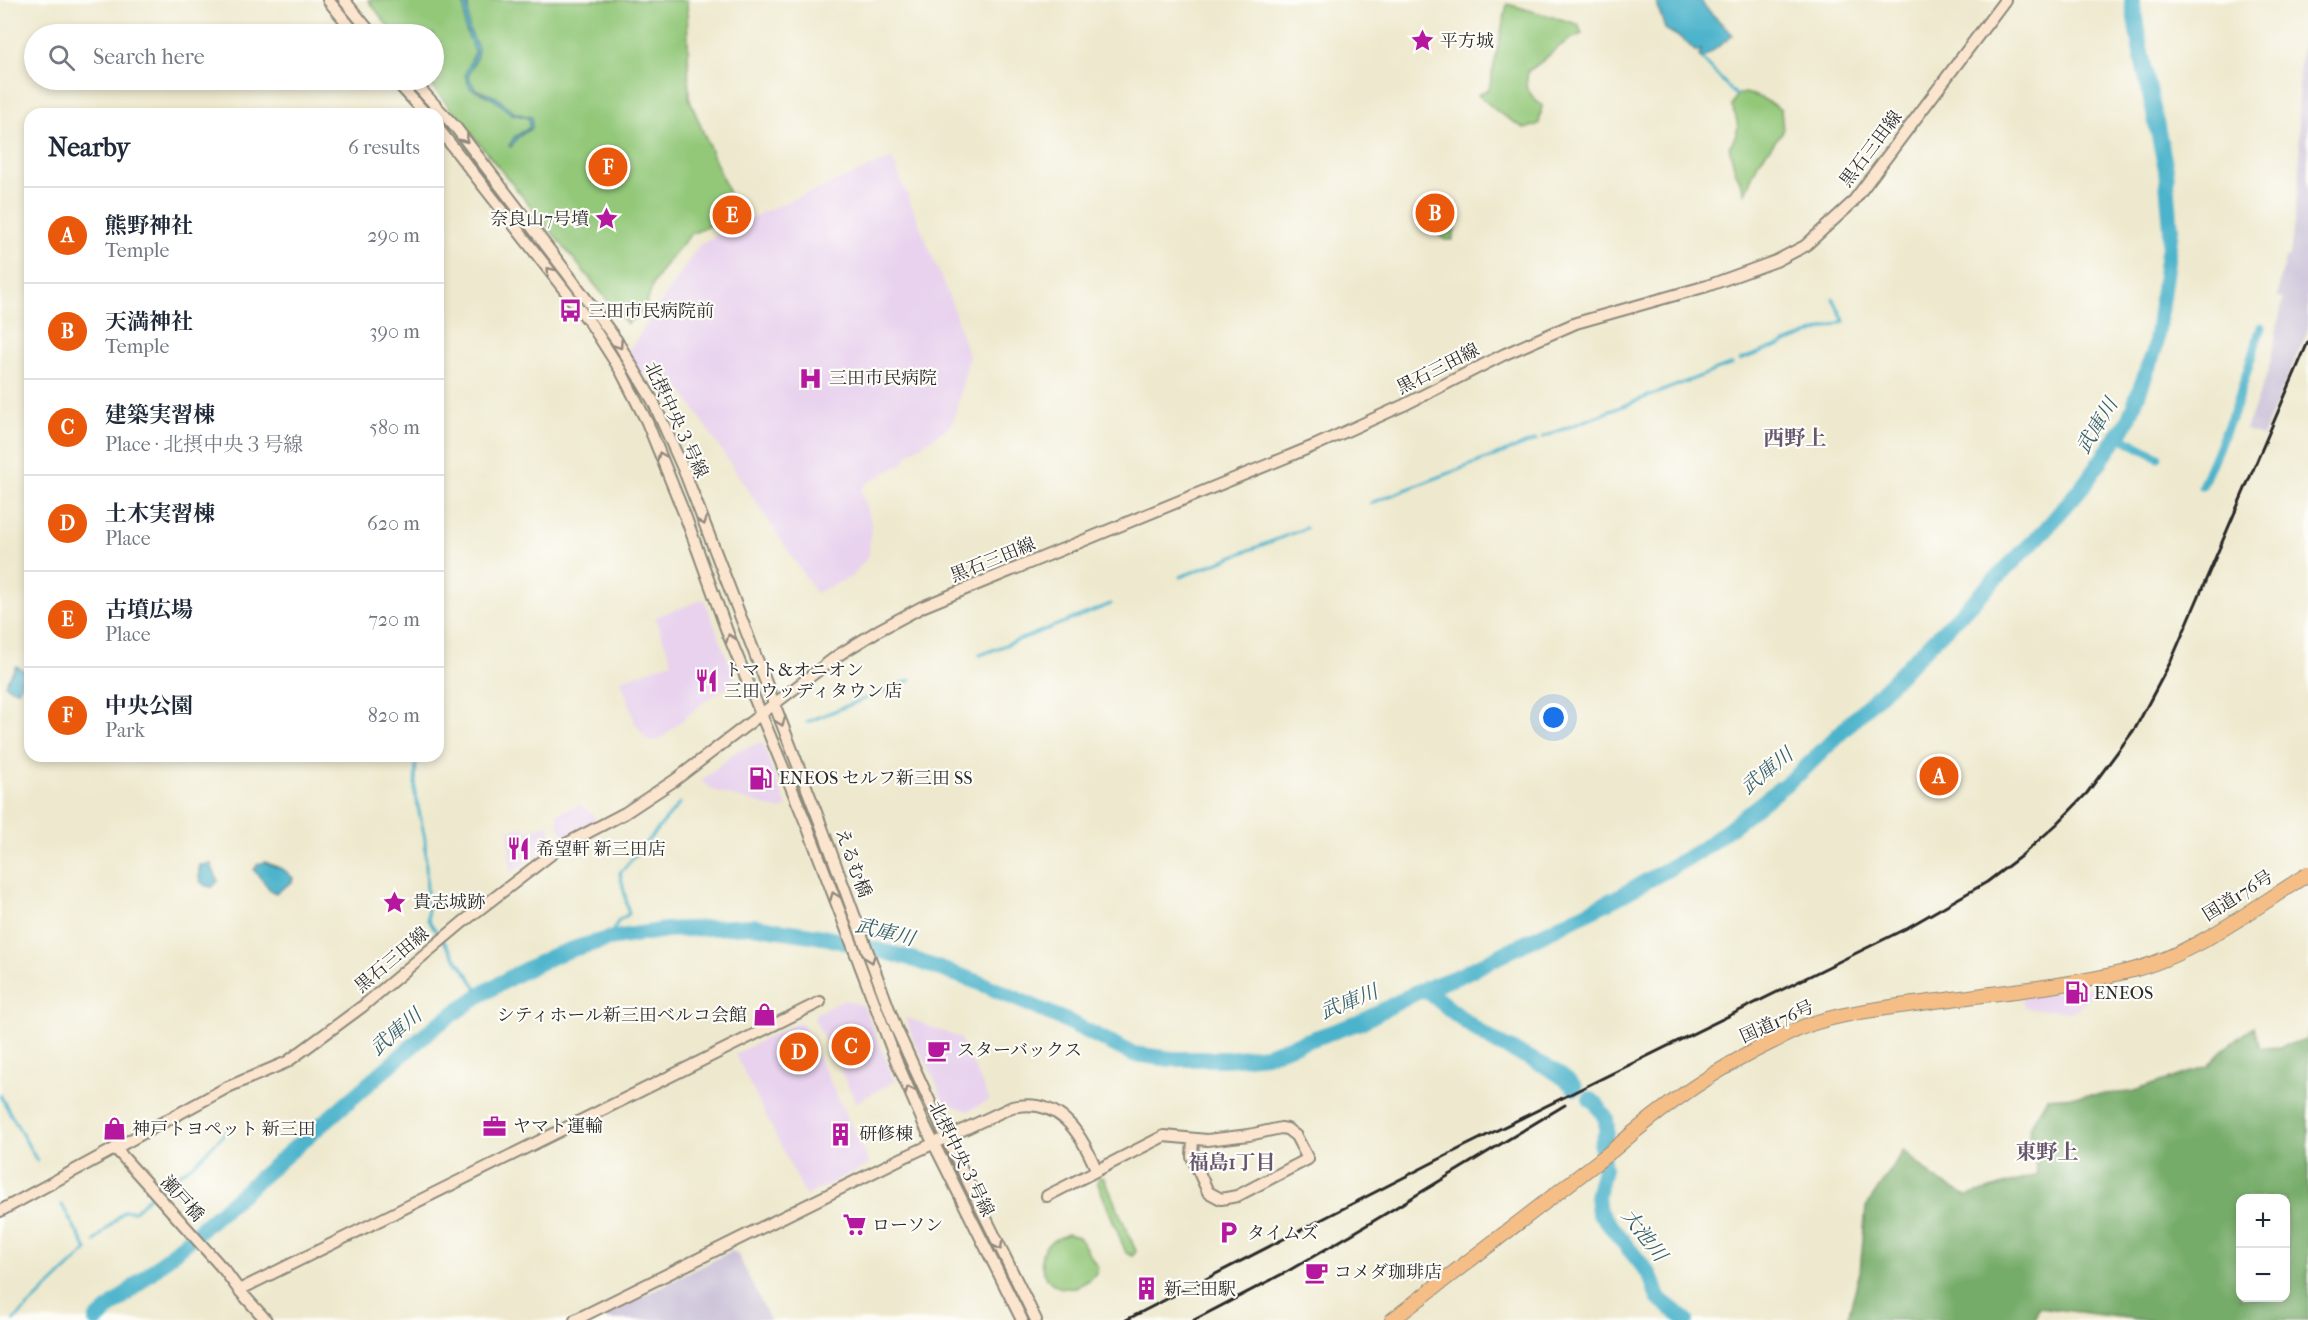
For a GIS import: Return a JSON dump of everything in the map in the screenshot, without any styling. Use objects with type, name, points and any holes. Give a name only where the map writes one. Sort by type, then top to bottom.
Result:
[{"type":"highway","name":"国道176号","points":[[1392,1320],[1613,1150],[1642,1125],[1702,1081],[1751,1052],[1809,1024],[1847,1014],[2028,989],[2130,971],[2186,949],[2308,874]]},
{"type":"street","points":[[328,0],[348,24]]},
{"type":"street","points":[[344,0],[364,24]]},
{"type":"street","name":"黒石三田線","points":[[0,1211],[228,1087],[287,1062],[363,1006],[444,938],[562,846],[625,813],[658,791],[845,651],[922,607],[1316,445],[1404,405],[1504,354],[1576,323],[1707,286],[1776,261],[1805,246],[1852,203],[2005,0]]},
{"type":"street","points":[[404,90],[421,108]]},
{"type":"street","name":"北摂中央３号線","points":[[421,90],[438,108]]},
{"type":"street","name":"北摂中央３号線","points":[[444,114],[458,129],[567,273],[634,368],[669,433],[822,825]]},
{"type":"street","name":"北摂中央３号線","points":[[444,136],[591,324],[621,371],[647,422],[672,483],[728,634],[808,828]]},
{"type":"street","name":"えるむ橋","points":[[822,825],[891,1014]]},
{"type":"street","name":"えるむ橋","points":[[808,828],[877,1010]]},
{"type":"street","points":[[239,1290],[820,1002]]},
{"type":"street","name":"北摂中央３号線","points":[[877,1010],[896,1060],[934,1143],[1022,1320]]},
{"type":"street","name":"北摂中央３号線","points":[[891,1014],[946,1137],[1036,1320]]},
{"type":"street","points":[[575,1320],[946,1137],[1012,1107],[1029,1105],[1053,1111],[1081,1136],[1096,1169]]},
{"type":"street","points":[[1047,1196],[1164,1136],[1192,1139],[1236,1137],[1281,1128],[1287,1129],[1296,1136],[1308,1159],[1237,1196],[1221,1199],[1208,1192],[1191,1157],[1192,1139]]},
{"type":"street","name":"瀬戸橋","points":[[115,1148],[266,1320]]},
{"type":"shaded area","points":[[2308,29],[2308,330],[2262,437],[2246,429],[2268,372],[2283,300],[2277,296],[2285,258],[2290,256],[2300,169],[2298,87],[2302,43]]},
{"type":"shaded area","name":"三田市民病院","points":[[892,158],[952,304],[969,358],[952,425],[908,454],[904,463],[868,482],[861,490],[871,524],[869,556],[851,577],[816,593],[677,383],[638,373],[626,355],[699,245],[761,213]]},
{"type":"shaded area","points":[[704,599],[736,681],[704,702],[659,740],[648,741],[635,723],[621,680],[672,662],[655,617]]},
{"type":"shaded area","points":[[762,742],[787,807],[781,810],[715,791],[701,781],[737,751]]},
{"type":"shaded area","points":[[580,804],[593,814],[596,822],[564,836],[559,827],[557,814]]},
{"type":"shaded area","points":[[549,824],[552,845],[511,873],[508,830],[524,827],[526,831]]},
{"type":"shaded area","name":"ENEOS","points":[[2113,983],[2113,987],[2086,999],[2078,1009],[2071,1012],[2024,1008],[2022,998]]},
{"type":"shaded area","points":[[843,1000],[863,1005],[895,1081],[856,1102],[814,1018],[815,1014]]},
{"type":"shaded area","points":[[905,1017],[960,1038],[990,1100],[968,1111],[944,1102],[931,1071],[914,1041]]},
{"type":"shaded area","points":[[797,1023],[803,1025],[869,1163],[806,1196],[735,1054]]},
{"type":"shaded area","points":[[732,1251],[737,1253],[770,1320],[607,1320],[608,1314]]},
{"type":"green space","points":[[368,0],[687,0],[689,98],[737,213],[691,234],[654,282],[644,310],[627,324],[435,90],[444,90],[444,24],[386,24]]},
{"type":"green space","points":[[1507,4],[1578,24],[1582,34],[1559,46],[1528,71],[1526,87],[1535,100],[1542,105],[1539,124],[1525,129],[1499,113],[1478,95],[1489,89]]},
{"type":"green space","points":[[1745,93],[1764,99],[1781,110],[1783,131],[1758,163],[1745,193],[1735,170],[1729,147],[1736,136],[1738,127],[1732,106],[1736,95]]},
{"type":"green space","points":[[1439,217],[1455,230],[1452,240],[1445,240],[1432,229]]},
{"type":"green space","points":[[2254,1026],[2260,1048],[2281,1047],[2306,1039],[2308,1031],[2308,1320],[2143,1320],[2038,1307],[2035,1320],[1847,1320],[1860,1272],[1866,1207],[1904,1150],[1935,1179],[1967,1196],[2037,1175],[2029,1128],[2047,1098],[2131,1092],[2208,1066],[2225,1048]]},
{"type":"green space","points":[[1100,1177],[1104,1178],[1136,1251],[1133,1256],[1126,1253],[1097,1181]]},
{"type":"green space","points":[[1068,1234],[1079,1237],[1098,1268],[1094,1276],[1085,1283],[1071,1288],[1061,1288],[1047,1278],[1041,1261],[1047,1245]]},
{"type":"water","points":[[464,0],[468,1],[469,29],[478,48],[468,77],[475,89],[496,97],[515,113],[532,117],[532,128],[517,138],[511,147],[509,146],[514,137],[529,128],[529,118],[512,114],[495,100],[470,88],[465,75],[475,52],[465,28]]},
{"type":"water","points":[[1656,0],[1701,0],[1704,6],[1733,35],[1702,59],[1699,56],[1701,50],[1696,52],[1684,40],[1665,29]]},
{"type":"water","points":[[16,666],[24,670],[19,690],[11,689],[5,684]]},
{"type":"water","points":[[265,862],[284,870],[293,878],[292,882],[276,893],[271,891],[254,870],[258,864]]},
{"type":"water","points":[[211,864],[218,881],[212,887],[202,883],[199,873],[200,865]]},
{"type":"waterway","name":"武庫川","points":[[96,1320],[433,1028],[480,995],[515,975],[553,956],[576,948],[608,939],[666,930],[753,926],[823,937],[906,957],[978,982],[1067,1021],[1133,1054],[1172,1059],[1227,1059],[1266,1055],[1361,1022],[1417,992],[1459,976],[1620,896],[1700,851],[1801,772],[2045,530],[2086,482],[2128,421],[2155,349],[2171,230],[2166,169],[2132,0]]},
{"type":"waterway","points":[[1702,59],[1736,95]]},
{"type":"waterway","points":[[1740,360],[1844,321],[1833,298]]},
{"type":"waterway","points":[[2202,486],[2235,409],[2261,327]]},
{"type":"waterway","points":[[1543,437],[1732,364]]},
{"type":"waterway","points":[[2118,436],[2158,457]]},
{"type":"waterway","points":[[1371,503],[1536,440]]},
{"type":"waterway","points":[[1180,577],[1306,528]]},
{"type":"waterway","points":[[980,655],[1111,604]]},
{"type":"waterway","points":[[807,722],[911,680]]},
{"type":"waterway","points":[[416,762],[415,793],[425,839],[428,920],[480,995]]},
{"type":"waterway","points":[[608,939],[619,920],[629,914],[620,873],[680,803]]},
{"type":"waterway","name":"大池川","points":[[1425,989],[1489,1038],[1549,1068],[1575,1088]]},
{"type":"waterway","points":[[0,1095],[37,1161]]},
{"type":"waterway","name":"大池川","points":[[1590,1099],[1606,1119],[1607,1131],[1601,1146],[1604,1169],[1597,1197],[1599,1212],[1650,1275],[1658,1298],[1686,1320]]},
{"type":"waterway","points":[[157,1190],[196,1162],[226,1132]]},
{"type":"waterway","points":[[95,1241],[124,1211],[135,1211],[152,1194]]},
{"type":"waterway","points":[[14,1320],[87,1250],[62,1205]]},
{"type":"railway","points":[[1126,1320],[1465,1146],[1905,929],[1987,882],[2021,856],[2087,793],[2136,727],[2171,661],[2308,342]]},
{"type":"railway","points":[[1194,1320],[1288,1271],[1352,1234],[1565,1105]]},
{"type":"place","name":"平方城","points":[[1422,41]]},
{"type":"place","name":"中央公園","points":[[608,167]]},
{"type":"place","name":"天満神社","points":[[1435,213]]},
{"type":"place","name":"古墳広場","points":[[732,215]]},
{"type":"place","name":"奈良山7号墳","points":[[607,219]]},
{"type":"place","name":"三田市民病院前","points":[[570,311]]},
{"type":"place","name":"三田市民病院","points":[[811,378]]},
{"type":"place","name":"トマト&オニオン 三田ウッディタウン店","points":[[706,680]]},
{"type":"place","name":"熊野神社","points":[[1939,776]]},
{"type":"place","name":"ENEOS セルフ新三田 SS","points":[[761,778]]},
{"type":"place","name":"希望軒 新三田店","points":[[518,849]]},
{"type":"place","name":"貴志城跡","points":[[395,902]]},
{"type":"place","name":"ENEOS","points":[[2076,993]]},
{"type":"place","name":"シティホール新三田ベルコ会館","points":[[765,1015]]},
{"type":"place","name":"建築実習棟","points":[[851,1046]]},
{"type":"place","name":"スターバックス","points":[[939,1050]]},
{"type":"place","name":"土木実習棟","points":[[799,1052]]},
{"type":"place","name":"ヤマト運輸","points":[[495,1126]]},
{"type":"place","name":"神戸トヨペット 新三田","points":[[114,1129]]},
{"type":"place","name":"研修棟","points":[[841,1134]]},
{"type":"place","name":"ローソン","points":[[854,1225]]},
{"type":"place","name":"タイムズ","points":[[1229,1233]]},
{"type":"place","name":"コメダ珈琲店","points":[[1316,1272]]},
{"type":"place","name":"新三田駅","points":[[1146,1289]]},
{"type":"district","name":"西野上","points":[[1795,438]]},
{"type":"district","name":"東野上","points":[[2047,1152]]},
{"type":"district","name":"福島1丁目","points":[[1232,1162]]}]
